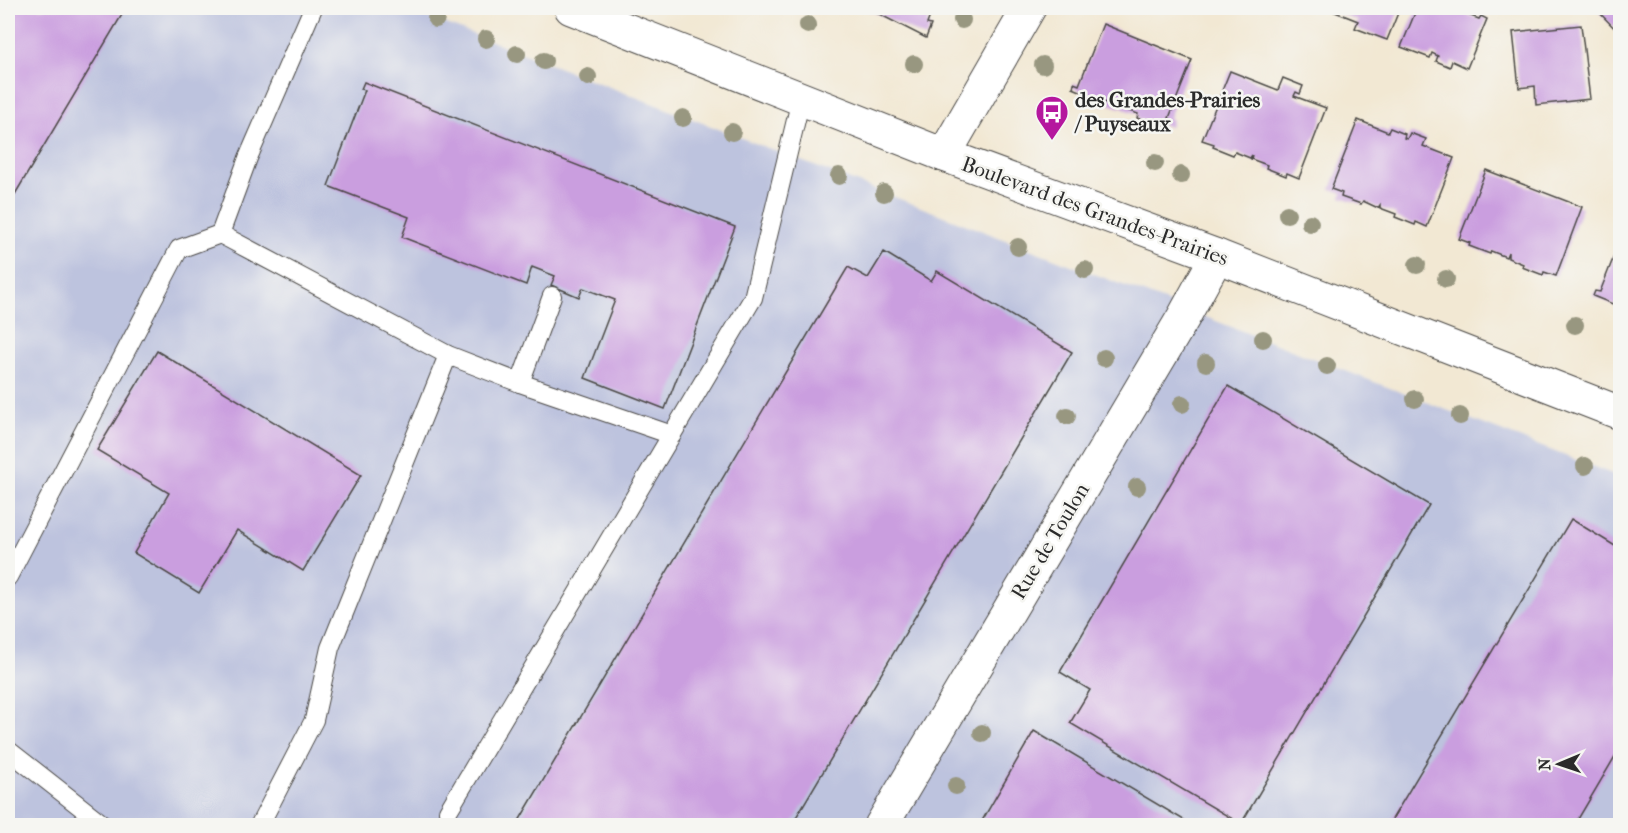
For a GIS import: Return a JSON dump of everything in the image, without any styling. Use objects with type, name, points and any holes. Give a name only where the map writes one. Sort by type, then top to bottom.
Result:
[{"type":"main road","name":"Boulevard des Grandes-Prairies","points":[[571,8],[944,155],[1217,256],[1620,413]]},
{"type":"main road","points":[[944,155],[1029,8]]},
{"type":"main road","name":"Rue de Toulon","points":[[881,825],[1177,328],[1217,256]]},
{"type":"lane","points":[[220,234],[248,158],[313,8]]},
{"type":"lane","points":[[448,811],[753,298],[801,99]]},
{"type":"lane","points":[[8,578],[179,249],[220,234],[448,355],[520,383],[672,435]]},
{"type":"lane","points":[[520,383],[552,296]]},
{"type":"lane","points":[[259,825],[314,720],[330,648],[448,355]]},
{"type":"lane","points":[[8,750],[105,825]]},
{"type":"shaded area","points":[[8,8],[405,8],[1620,477],[1620,825],[8,825]]},
{"type":"building","points":[[8,8],[126,8],[8,206]]},
{"type":"building","points":[[859,8],[933,8],[927,24],[931,25],[926,38],[879,14]]},
{"type":"building","points":[[1325,8],[1400,8],[1387,40],[1355,28],[1358,21]]},
{"type":"building","points":[[1417,8],[1461,8],[1464,9],[1463,13],[1479,19],[1481,16],[1487,19],[1467,68],[1452,61],[1450,67],[1436,61],[1438,56],[1432,53],[1430,58],[1401,47]]},
{"type":"building","points":[[1595,8],[1620,8],[1620,34]]},
{"type":"building","points":[[1103,24],[1192,60],[1169,118],[1172,120],[1170,127],[1157,122],[1156,126],[1137,118],[1138,114],[1124,109],[1121,105],[1120,108],[1104,102],[1103,106],[1084,98],[1085,93],[1073,88],[1074,83],[1079,85]]},
{"type":"building","points":[[1581,25],[1590,99],[1536,105],[1535,86],[1519,88],[1513,32]]},
{"type":"building","points":[[1230,71],[1278,90],[1283,78],[1303,86],[1300,94],[1296,92],[1294,96],[1326,108],[1299,178],[1287,173],[1286,176],[1266,168],[1267,165],[1251,159],[1252,155],[1250,158],[1235,152],[1233,155],[1202,140]]},
{"type":"building","points":[[364,82],[735,227],[665,409],[585,378],[615,300],[583,288],[579,297],[551,285],[555,276],[532,267],[526,285],[402,237],[409,217],[328,186],[365,90],[361,89]]},
{"type":"building","points":[[1358,120],[1388,132],[1390,128],[1405,134],[1404,138],[1407,139],[1410,133],[1426,139],[1423,146],[1454,158],[1427,227],[1395,217],[1396,214],[1380,208],[1380,205],[1378,208],[1363,201],[1361,204],[1341,197],[1342,193],[1331,189]]},
{"type":"building","points":[[1486,170],[1582,207],[1556,276],[1544,272],[1543,275],[1522,267],[1523,264],[1508,258],[1508,252],[1506,257],[1491,251],[1490,254],[1469,246],[1470,243],[1459,239]]},
{"type":"building","points":[[1620,241],[1620,307],[1593,296],[1595,291],[1600,292]]},
{"type":"building","points":[[884,252],[931,281],[937,271],[1072,352],[791,826],[516,826],[848,267],[868,278]]},
{"type":"building","points":[[157,351],[361,475],[303,571],[237,530],[199,593],[134,553],[169,493],[97,450]]},
{"type":"building","points":[[1228,386],[1429,505],[1241,824],[1070,723],[1090,690],[1060,672]]},
{"type":"building","points":[[1571,519],[1620,549],[1620,748],[1574,826],[1388,826]]},
{"type":"building","points":[[1034,731],[1194,826],[979,826]]},
{"type":"place","name":"des Grandes-Prairies / Puyseaux","points":[[1052,141]]}]
